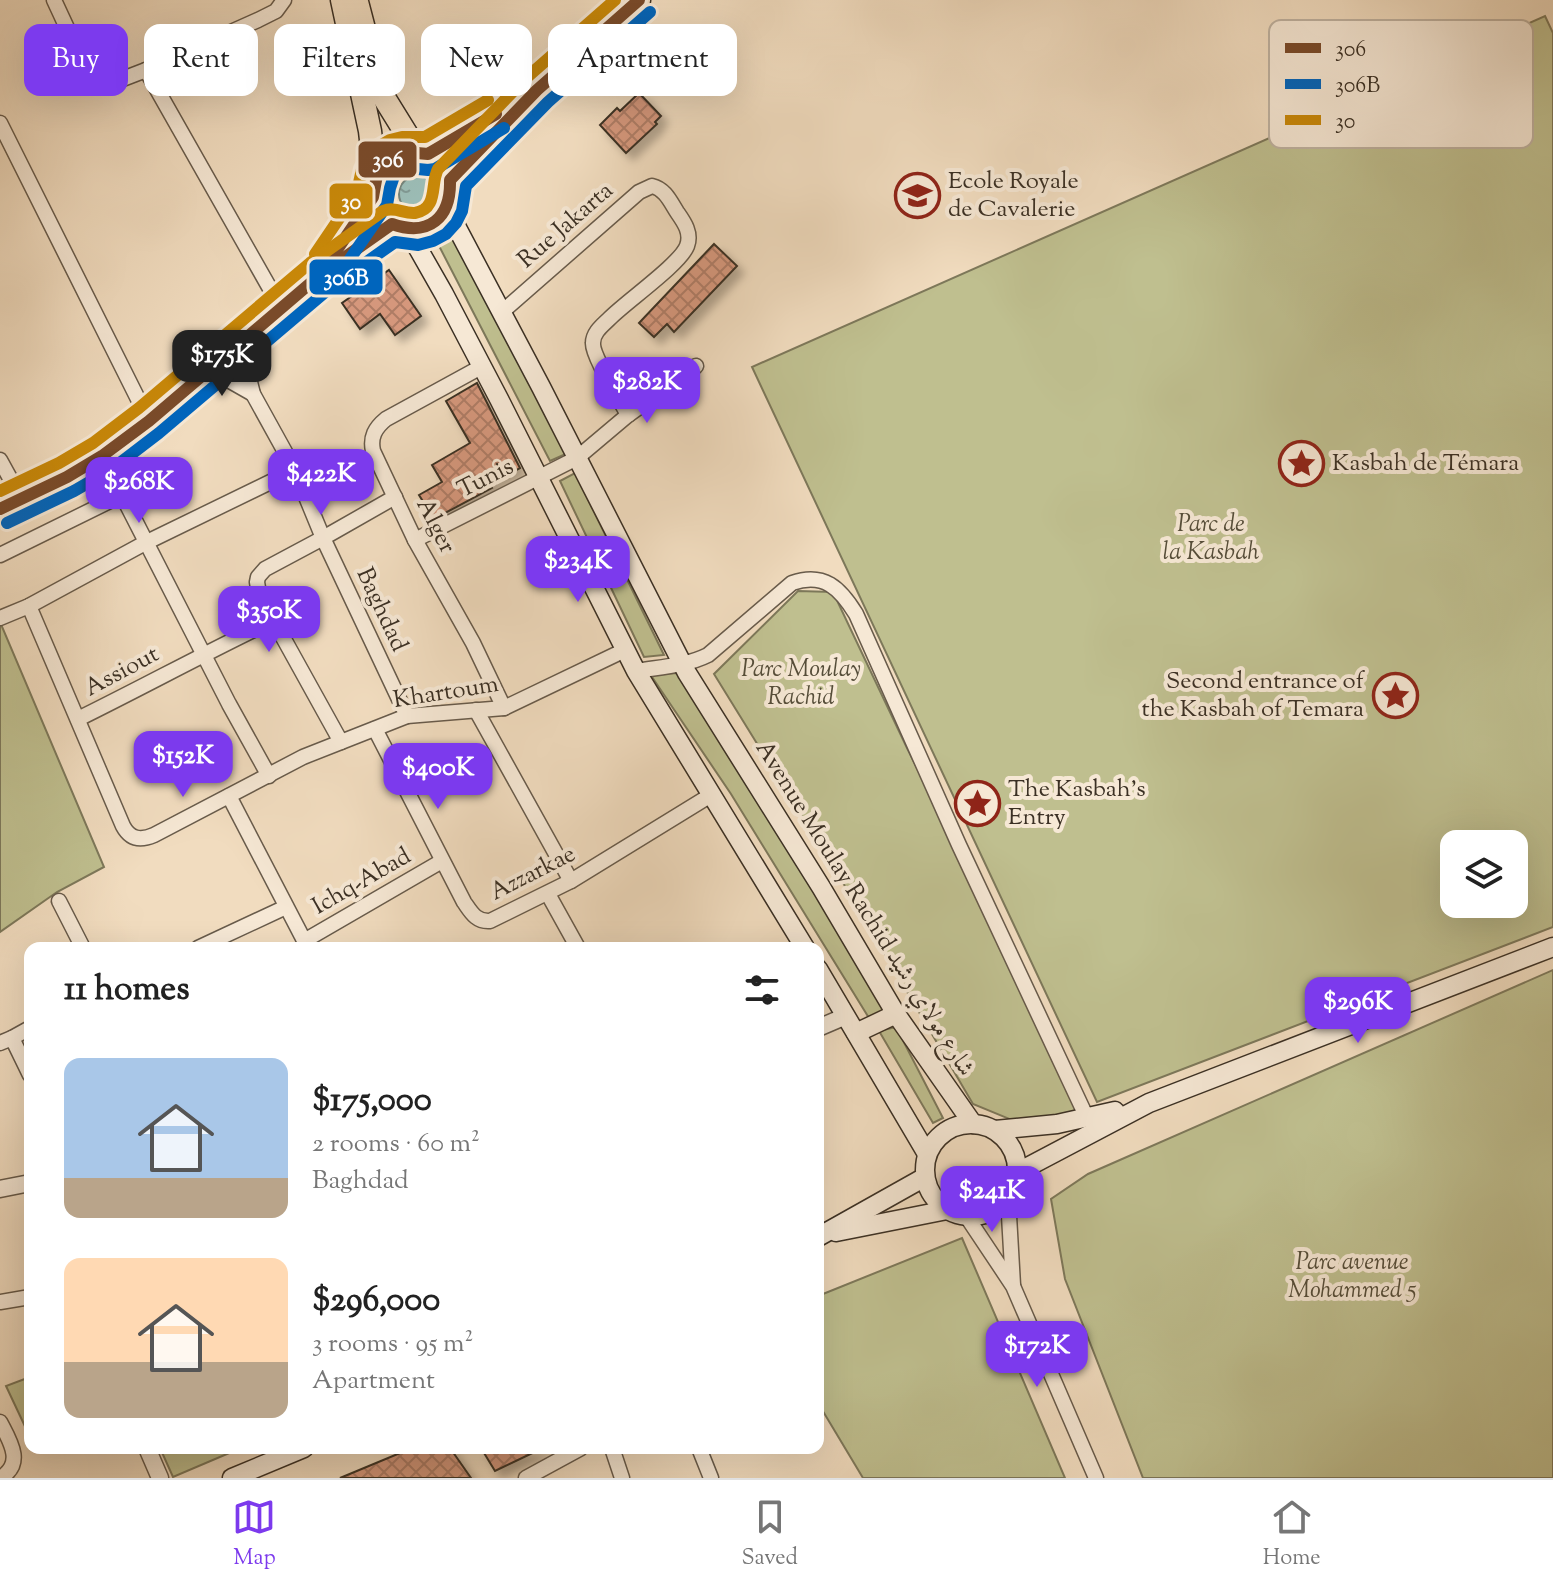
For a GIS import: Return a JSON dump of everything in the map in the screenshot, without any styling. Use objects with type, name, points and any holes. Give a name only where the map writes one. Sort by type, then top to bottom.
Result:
[{"type":"main road","points":[[320,275],[374,186],[381,166],[392,156],[406,151],[423,153],[438,161],[450,180],[451,190],[447,209],[440,218],[419,229],[399,226],[383,217],[377,208],[374,186],[370,131],[342,0]]},
{"type":"main road","points":[[357,0],[383,96],[423,153]]},
{"type":"main road","points":[[450,180],[537,90],[639,0]]},
{"type":"main road","points":[[423,153],[537,90]]},
{"type":"main road","name":"Avenue Moulay Rachid شارع مولاي رشيد","points":[[447,209],[682,664],[896,1014],[973,1124]]},
{"type":"main road","points":[[0,509],[67,477],[102,456],[149,421],[320,275],[399,226]]},
{"type":"main road","points":[[399,226],[444,294],[636,671],[801,942]]},
{"type":"main road","points":[[1018,1172],[1149,1103],[1553,947]]},
{"type":"main road","points":[[824,979],[927,1154]]},
{"type":"main road","points":[[856,1033],[896,1014]]},
{"type":"main road","points":[[995,1130],[1057,1124],[1149,1103]]},
{"type":"main road","points":[[973,1124],[995,1130],[1011,1147],[1016,1158],[1018,1172],[1008,1198],[997,1209],[983,1215],[967,1217],[947,1210],[936,1201],[925,1177],[927,1154],[933,1144],[950,1128],[973,1124]]},
{"type":"main road","points":[[824,1234],[925,1177]]},
{"type":"main road","points":[[824,1235],[947,1210]]},
{"type":"main road","points":[[232,1478],[290,1454]]},
{"type":"street","points":[[54,0],[86,69],[99,84],[107,85],[144,71]]},
{"type":"street","points":[[249,24],[276,11],[284,0]]},
{"type":"street","points":[[161,96],[281,308]]},
{"type":"street","points":[[0,123],[149,421]]},
{"type":"street","name":"Rue Jakarta","points":[[502,312],[639,192],[652,186],[663,191],[684,223],[689,235],[688,245],[677,260],[597,331],[592,346],[628,415]]},
{"type":"street","name":"Baghdad","points":[[240,342],[253,394],[295,470],[323,538],[407,716]]},
{"type":"street","name":"Tunis","points":[[415,540],[577,458],[628,415],[696,366]]},
{"type":"street","name":"Alger","points":[[481,367],[386,419],[374,432],[371,442],[415,540],[473,643],[504,708]]},
{"type":"street","points":[[209,369],[253,394]]},
{"type":"street","points":[[102,456],[269,776]]},
{"type":"street","points":[[0,460],[22,500]]},
{"type":"street","points":[[0,618],[295,470]]},
{"type":"street","points":[[0,555],[122,495]]},
{"type":"street","points":[[341,742],[272,621],[259,594],[258,577],[265,569],[395,497]]},
{"type":"street","points":[[636,671],[696,661],[708,655],[792,583],[806,578],[834,586],[846,597],[1087,1118]]},
{"type":"street","points":[[29,606],[78,719]]},
{"type":"street","name":"Assiout","points":[[78,719],[272,621]]},
{"type":"street","name":"Khartoum","points":[[78,719],[126,832],[135,839],[141,839],[303,757],[407,716],[504,708],[625,650]]},
{"type":"street","points":[[476,710],[571,881]]},
{"type":"street","name":"Azzarkae","points":[[375,729],[464,902],[480,920],[490,921],[548,894],[711,795]]},
{"type":"street","points":[[229,796],[305,942]]},
{"type":"street","name":"Ichq-Abad","points":[[309,942],[442,861]]},
{"type":"street","points":[[548,894],[575,942]]},
{"type":"street","points":[[59,901],[80,942]]},
{"type":"street","points":[[211,942],[286,907]]},
{"type":"street","points":[[824,1025],[846,1016]]},
{"type":"street","points":[[24,1031],[6,1040],[24,1066]]},
{"type":"street","points":[[0,1189],[24,1184]]},
{"type":"street","points":[[1008,1198],[1013,1286]]},
{"type":"street","points":[[967,1217],[1013,1286],[1096,1478]]},
{"type":"street","points":[[0,1302],[24,1298]]},
{"type":"street","points":[[0,1422],[12,1446],[14,1458],[12,1467],[0,1478]]},
{"type":"street","points":[[150,1454],[160,1478]]},
{"type":"street","points":[[526,1478],[570,1454]]},
{"type":"street","points":[[614,1454],[622,1478]]},
{"type":"street","points":[[701,1454],[711,1478]]},
{"type":"green space","name":"Parc de la Kasbah","points":[[1545,16],[1553,33],[1553,927],[1097,1102],[752,367],[1269,138],[1269,148],[1533,148],[1533,21]]},
{"type":"green space","points":[[454,233],[568,453],[550,461],[437,242]]},
{"type":"green space","points":[[575,473],[664,655],[644,657],[560,481]]},
{"type":"green space","name":"Parc Moulay Rachid","points":[[798,591],[833,592],[993,920],[1078,1113],[1024,1125],[973,1104],[839,876],[714,674]]},
{"type":"green space","points":[[0,622],[104,867],[57,892],[0,932]]},
{"type":"green space","points":[[677,673],[885,1011],[869,1018],[731,794],[650,674]]},
{"type":"green space","name":"Parc avenue Mohammed 5","points":[[1553,970],[1553,1478],[1143,1478],[1065,1279],[1051,1199],[1088,1174]]},
{"type":"green space","points":[[896,1027],[943,1118],[933,1123],[879,1031]]},
{"type":"green space","points":[[962,1238],[1065,1478],[863,1478],[824,1413],[824,1294]]},
{"type":"green space","points":[[24,1379],[24,1424],[6,1386]]},
{"type":"green space","points":[[163,1454],[227,1454],[173,1477]]},
{"type":"water","points":[[417,176],[430,181],[435,194],[430,207],[417,212],[404,207],[399,194],[404,181]]},
{"type":"building","points":[[636,96],[642,96],[661,116],[655,122],[657,124],[626,153],[600,125],[617,108],[620,111]]},
{"type":"building","points":[[714,244],[737,266],[674,332],[667,324],[654,337],[639,323]]},
{"type":"building","points":[[389,270],[421,316],[395,335],[380,314],[360,329],[342,303]]},
{"type":"building","points":[[477,383],[520,468],[490,485],[492,488],[434,519],[419,495],[442,482],[432,465],[470,443],[446,401]]},
{"type":"building","points":[[398,1454],[454,1454],[471,1478],[340,1478]]},
{"type":"building","points":[[485,1454],[530,1454],[495,1471]]},
{"type":"transit line","name":"30","points":[[0,491],[93,443],[139,408],[310,263],[383,211],[423,211],[431,201],[438,169],[525,79],[615,0]]},
{"type":"transit line","name":"306","points":[[0,509],[67,477],[102,456],[149,421],[320,275],[392,224],[417,228],[435,221],[447,205],[450,180],[537,90],[639,0]]},
{"type":"transit line","name":"306B","points":[[7,523],[112,469],[330,288],[395,242],[418,245],[446,234],[462,211],[466,186],[548,102],[650,12]]},
{"type":"transit line","name":"30","points":[[315,254],[357,192],[362,169],[378,147],[402,137],[425,137],[488,100]]},
{"type":"transit line","name":"306","points":[[328,263],[373,197],[377,175],[388,159],[406,152],[428,154],[496,114]]},
{"type":"transit line","name":"306B","points":[[341,272],[387,205],[394,176],[408,168],[435,169],[504,128]]},
{"type":"place","name":"Ecole Royale de Cavalerie","points":[[917,196]]},
{"type":"place","name":"Kasbah de Témara","points":[[1301,464]]},
{"type":"place","name":"Second entrance of the Kasbah of Temara","points":[[1395,696]]},
{"type":"place","name":"The Kasbah's Entry","points":[[977,804]]}]
